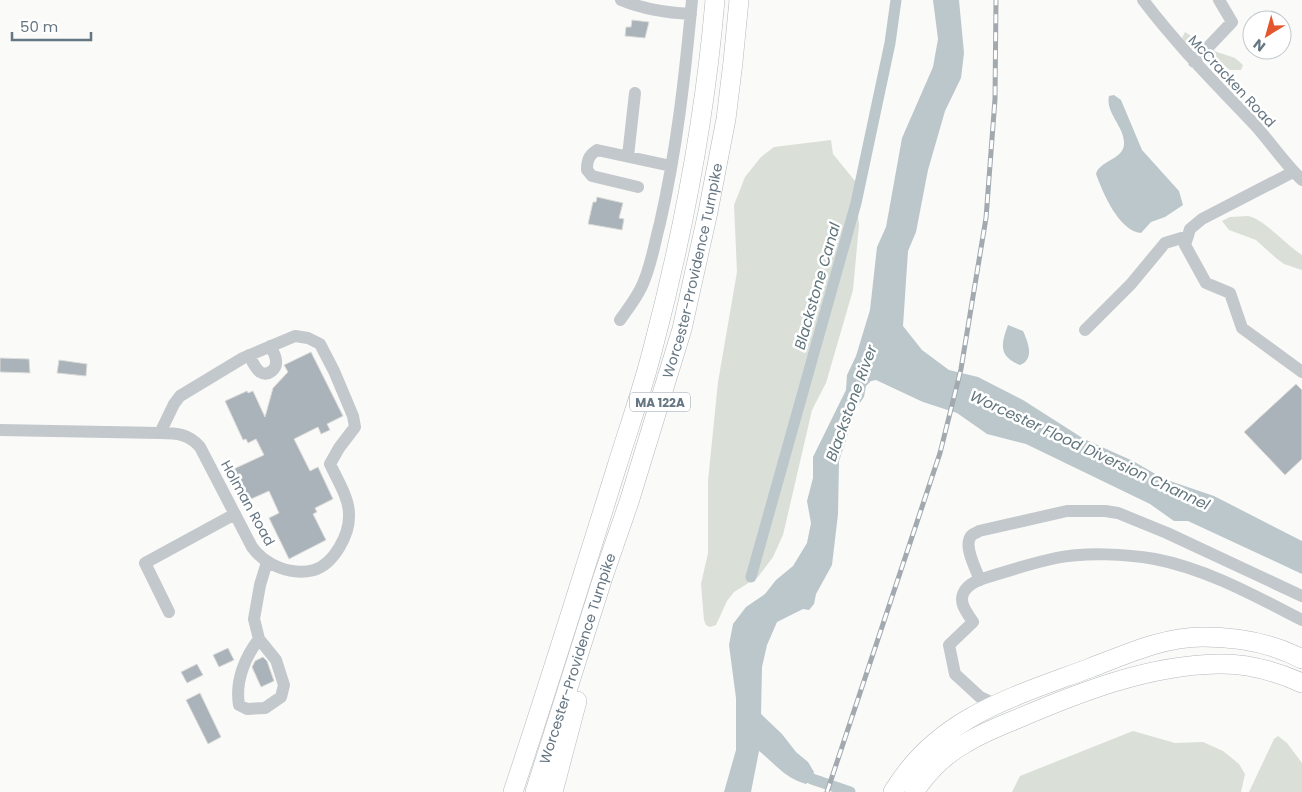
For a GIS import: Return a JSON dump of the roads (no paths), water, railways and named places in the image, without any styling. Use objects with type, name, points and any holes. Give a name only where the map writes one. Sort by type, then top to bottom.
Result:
[{"type":"highway","name":"Worcester-Providence Turnpike","points":[[513,792],[582,583],[653,351],[670,280],[698,141],[710,57],[715,0]]},
{"type":"highway","name":"Worcester-Providence Turnpike","points":[[535,792],[629,502],[682,329],[726,119],[739,0]]},
{"type":"highway","points":[[553,792],[571,722],[621,555],[629,502]]},
{"type":"highway","points":[[893,792],[909,768],[936,740],[963,721],[995,704],[1043,684],[1150,645],[1170,640],[1203,637],[1244,640],[1264,644],[1302,659]]},
{"type":"highway","points":[[914,792],[923,778],[965,743],[1071,696],[1133,677],[1190,665],[1248,665],[1302,683]]},
{"type":"highway","points":[[1266,670],[1289,681],[1302,690]]},
{"type":"street","points":[[621,0],[642,8],[669,13],[691,14]]},
{"type":"street","points":[[620,320],[641,289],[649,266],[671,166],[683,91],[692,0]]},
{"type":"street","name":"McCracken Road","points":[[1143,0],[1164,29],[1255,126],[1298,176]]},
{"type":"street","points":[[1194,62],[1232,22],[1219,0]]},
{"type":"street","points":[[628,156],[635,93]]},
{"type":"street","points":[[638,187],[592,176],[587,170],[587,161],[597,150],[671,166]]},
{"type":"street","points":[[1298,176],[1202,219],[1190,229],[1184,245],[1206,283],[1230,293],[1242,328],[1302,372]]},
{"type":"street","points":[[1085,330],[1131,284],[1165,243],[1188,236]]},
{"type":"street","name":"Holman Road","points":[[0,430],[160,433],[178,433],[184,435],[194,440],[200,447],[252,547],[267,562],[284,569],[310,571],[321,566],[338,549],[348,526],[349,509],[330,464],[339,448],[356,427],[338,380],[320,344],[308,338],[295,336],[249,355],[221,370],[180,396],[160,433]]},
{"type":"street","points":[[249,355],[259,371],[270,373],[275,368],[276,362],[270,346]]},
{"type":"street","points":[[980,580],[968,549],[968,542],[971,536],[979,531],[1068,511],[1105,511],[1118,513],[1167,533],[1302,596]]},
{"type":"street","points":[[169,612],[144,563],[235,514]]},
{"type":"street","points":[[995,704],[980,696],[955,674],[949,645],[973,622],[962,603],[962,595],[967,587],[980,580],[1058,558],[1108,555],[1154,559],[1187,567],[1238,588],[1302,620]]},
{"type":"street","points":[[259,639],[250,650],[242,669],[237,693],[239,705],[247,710],[265,708],[280,697],[284,685],[276,660],[259,639],[254,618],[267,562]]},
{"type":"water","points":[[933,0],[959,0],[964,53],[961,78],[945,111],[928,170],[916,232],[908,251],[903,326],[922,350],[949,370],[978,377],[1023,400],[1084,439],[1133,461],[1164,479],[1214,496],[1302,541],[1302,574],[1188,521],[1174,521],[1150,504],[1026,444],[987,434],[957,413],[923,402],[876,380],[871,381],[866,386],[864,397],[857,407],[839,461],[838,514],[832,565],[816,594],[814,604],[809,610],[803,609],[777,622],[767,645],[762,667],[761,714],[782,734],[796,752],[808,762],[814,772],[812,779],[806,784],[791,778],[759,751],[751,792],[724,792],[736,750],[736,698],[729,645],[733,624],[746,607],[765,594],[776,580],[793,566],[807,543],[811,523],[807,501],[813,478],[813,457],[846,390],[847,375],[856,356],[870,310],[877,247],[886,227],[902,138],[933,67],[938,39]]},
{"type":"water","points":[[1114,95],[1121,100],[1142,150],[1179,191],[1183,205],[1165,217],[1151,222],[1141,233],[1133,231],[1119,218],[1103,191],[1096,174],[1102,166],[1116,157],[1123,149],[1122,132],[1112,114],[1109,102],[1109,96]]},
{"type":"water","points":[[1008,325],[1023,331],[1027,340],[1028,359],[1020,365],[1008,358],[1003,349]]},
{"type":"waterway","name":"Blackstone Canal","points":[[751,577],[856,203],[890,43],[896,0]]},
{"type":"waterway","points":[[801,772],[812,779],[850,792]]},
{"type":"railway","points":[[827,792],[940,453],[961,369],[986,218],[995,99],[996,0]]},
{"type":"water label","name":"Blackstone River","points":[[851,403]]},
{"type":"water label","name":"Worcester Flood Diversion Channel","points":[[1090,450]]}]
